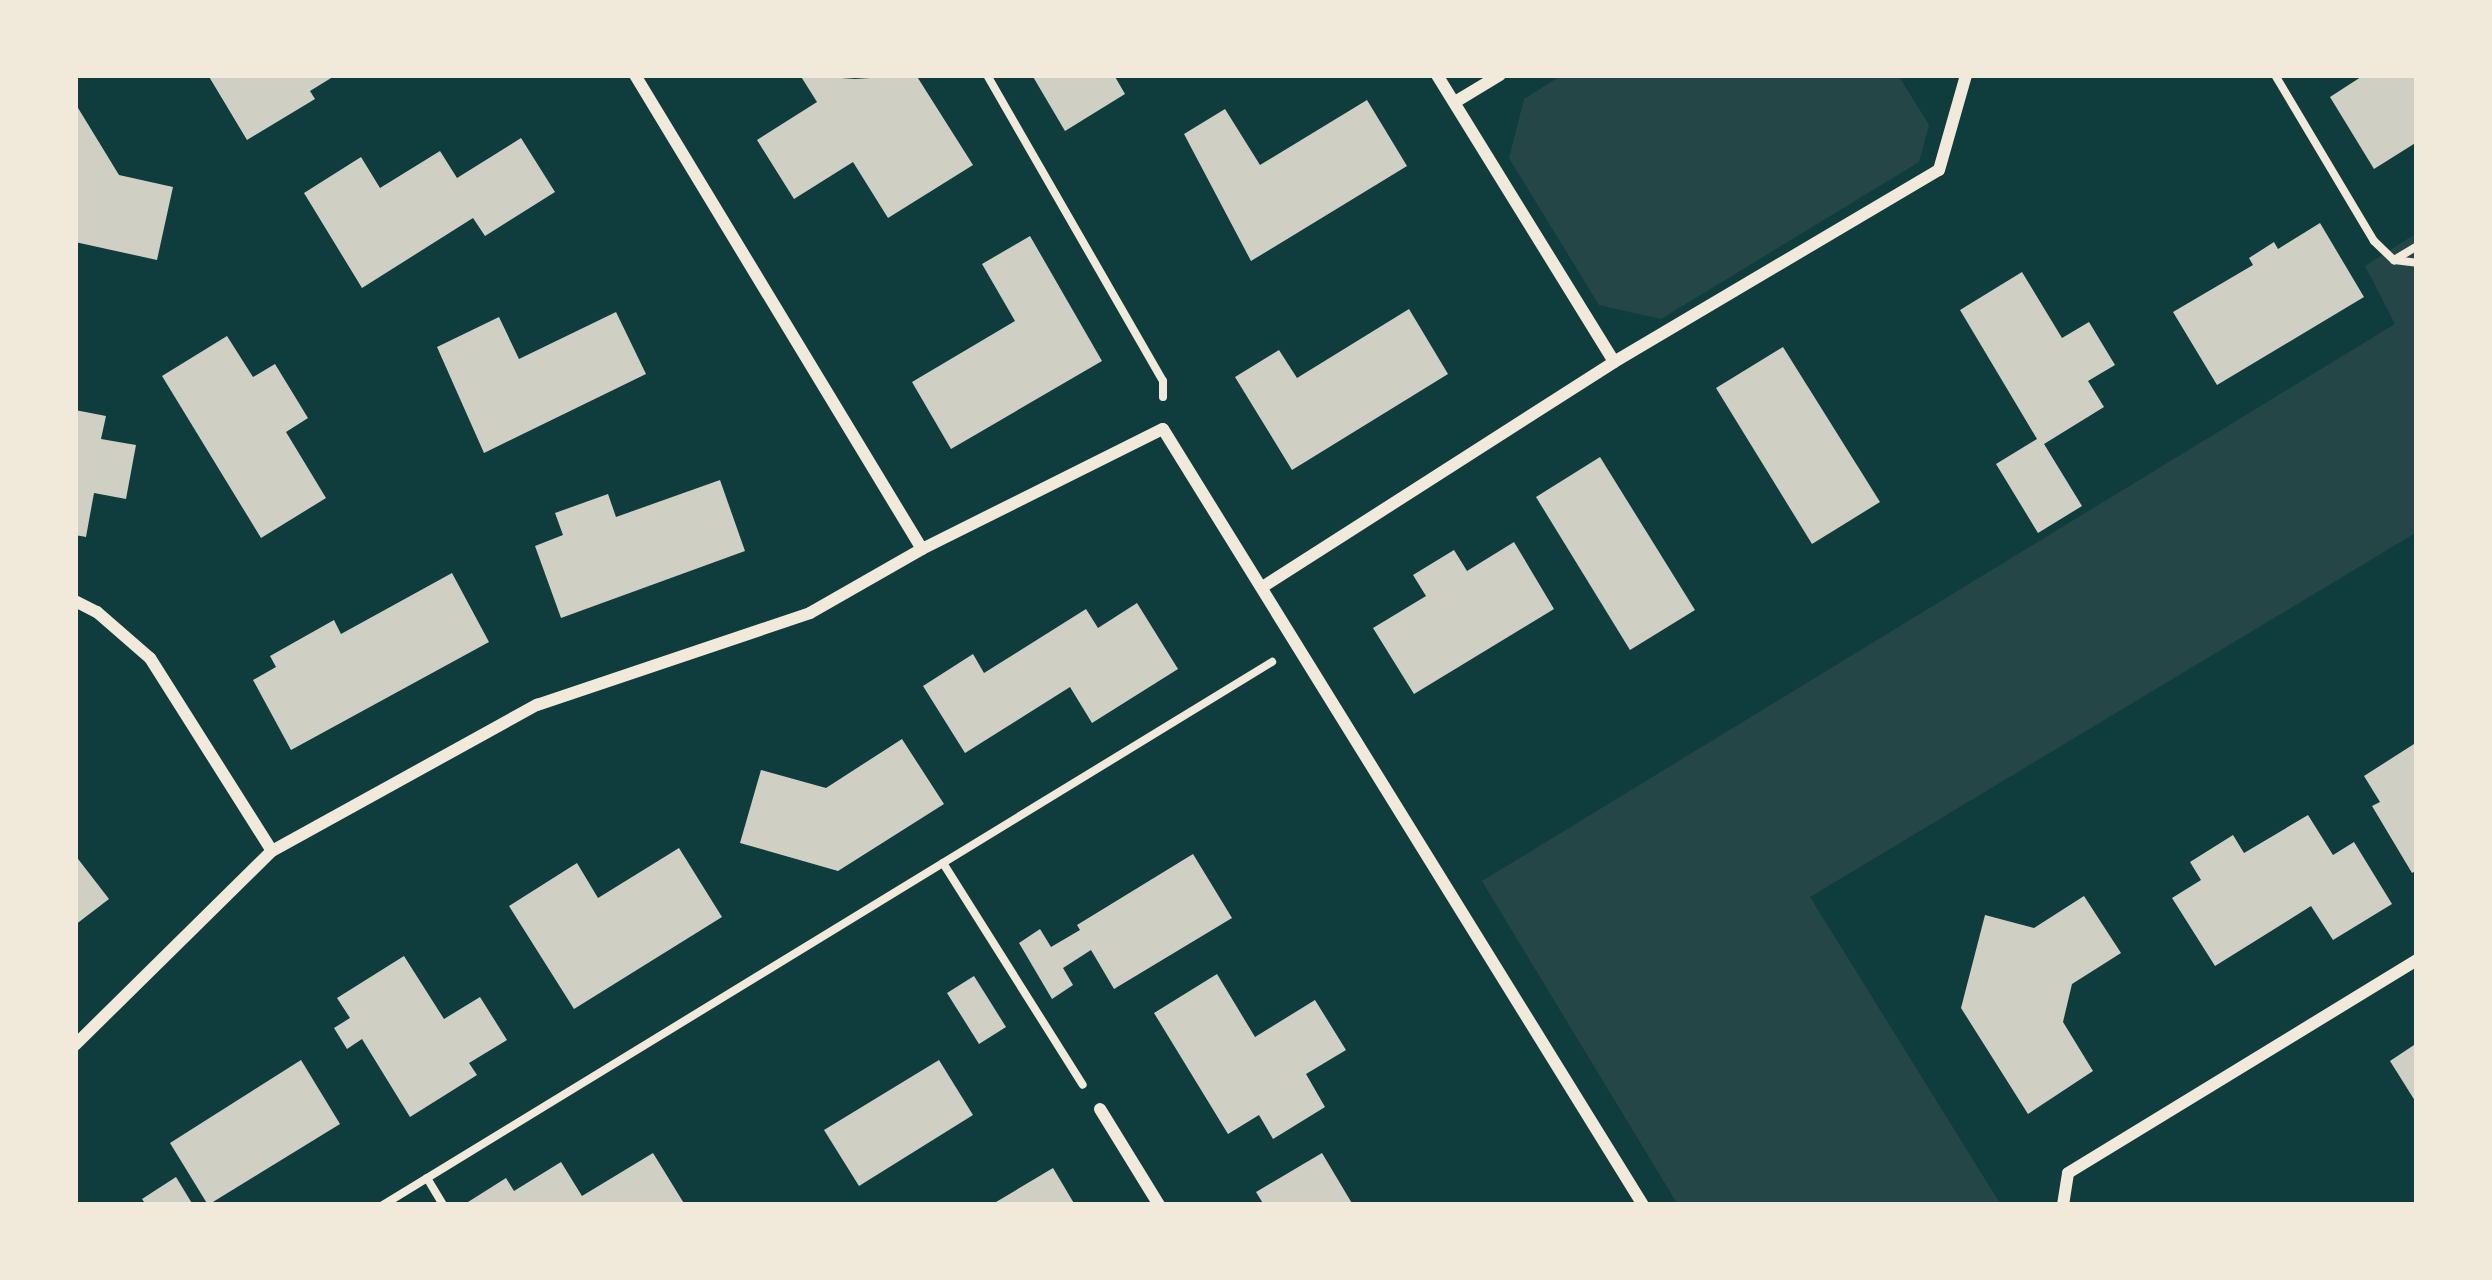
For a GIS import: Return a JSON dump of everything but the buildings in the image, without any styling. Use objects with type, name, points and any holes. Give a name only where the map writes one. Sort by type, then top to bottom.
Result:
[{"type":"street","points":[[634,75],[922,548]]},
{"type":"street","points":[[1437,75],[1614,362]]},
{"type":"street","points":[[1455,102],[1500,75]]},
{"type":"street","points":[[1264,586],[1614,362],[1939,170],[1966,75]]},
{"type":"street","points":[[75,1045],[272,850],[537,705],[810,614],[922,548],[1163,429],[1643,1205]]},
{"type":"street","points":[[75,601],[98,612],[150,658],[272,850]]},
{"type":"street","points":[[2063,1205],[2068,1173],[2417,960]]},
{"type":"street","points":[[1100,1109],[1159,1205]]},
{"type":"path","points":[[987,75],[1163,381],[1163,429]]},
{"type":"path","points":[[2275,75],[2374,241],[2394,260],[2417,263]]},
{"type":"path","points":[[2394,260],[2417,246]]},
{"type":"path","points":[[382,1205],[1300,645]]},
{"type":"path","points":[[943,862],[1100,1109]]},
{"type":"path","points":[[427,1178],[443,1205]]},
{"type":"shaded area","points":[[1562,75],[1898,75],[1929,125],[1919,162],[1661,319],[1599,305],[1509,158],[1524,99]]},
{"type":"shaded area","points":[[2417,233],[2417,532],[1810,897],[2001,1205],[1678,1205],[1482,881],[2395,324],[2365,266]]}]
